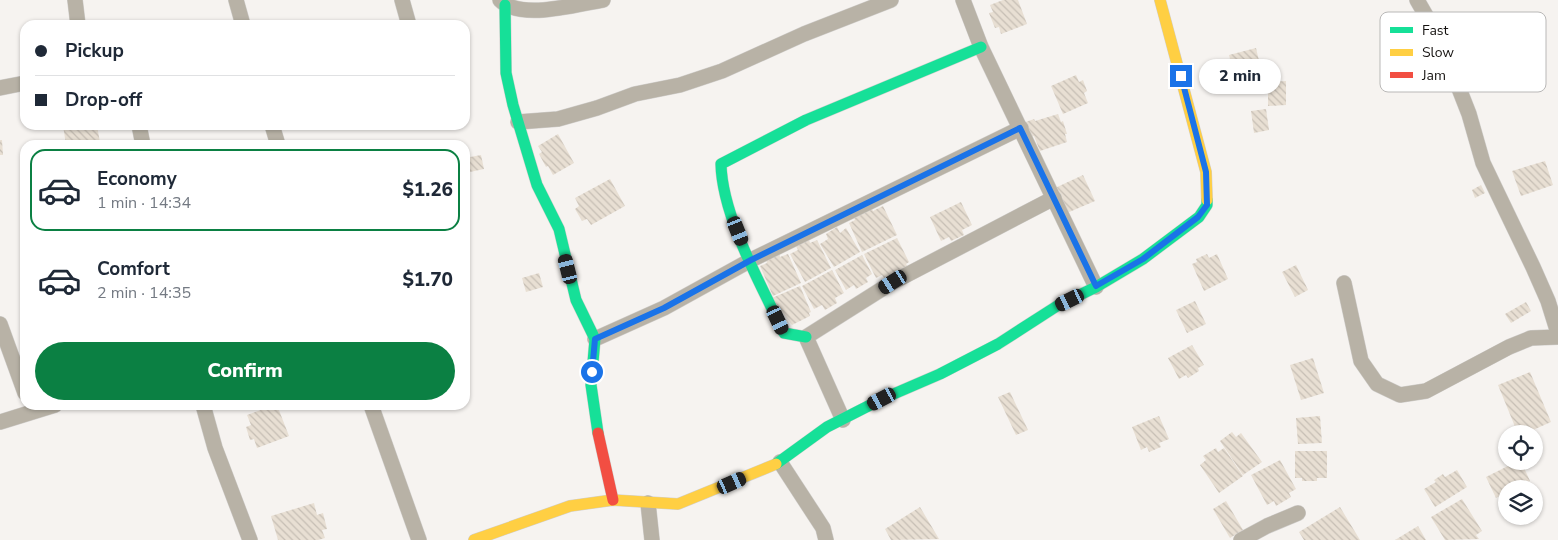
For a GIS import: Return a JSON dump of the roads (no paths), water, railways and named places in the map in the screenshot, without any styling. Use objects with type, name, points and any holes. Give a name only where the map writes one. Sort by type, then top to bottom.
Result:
[{"type":"street","points":[[75,0],[77,20]]},
{"type":"street","points":[[236,0],[242,20]]},
{"type":"street","points":[[402,0],[408,20]]},
{"type":"street","points":[[603,0],[540,11],[520,8],[503,2],[506,73],[518,122],[537,185],[559,228],[576,300],[595,339],[591,385],[596,424],[613,500]]},
{"type":"street","points":[[518,122],[558,119],[597,108],[635,94],[688,82],[722,71],[804,34],[891,0]]},
{"type":"street","points":[[963,0],[981,47],[1096,286]]},
{"type":"street","points":[[474,540],[570,506],[613,500],[678,504],[780,462],[827,427],[882,399],[940,374],[998,344],[1057,306],[1143,259],[1198,217],[1207,205],[1206,172],[1160,0]]},
{"type":"street","points":[[1417,0],[1424,12]]},
{"type":"street","points":[[981,47],[806,120],[721,164],[719,174],[726,201],[784,333],[806,336],[893,282],[1054,198]]},
{"type":"street","points":[[0,88],[20,83]]},
{"type":"street","points":[[1460,92],[1469,114],[1483,163],[1548,301],[1558,333]]},
{"type":"street","points":[[595,339],[664,308],[751,260],[1020,128]]},
{"type":"street","points":[[1344,283],[1361,361],[1377,384],[1400,394],[1426,391],[1509,347],[1531,338],[1558,337]]},
{"type":"street","points":[[0,324],[20,380]]},
{"type":"street","points":[[806,336],[843,420]]},
{"type":"street","points":[[0,422],[28,410]]},
{"type":"street","points":[[204,410],[215,448],[250,540]]},
{"type":"street","points":[[373,410],[420,540]]},
{"type":"street","points":[[780,462],[823,528],[826,540]]},
{"type":"street","points":[[648,503],[652,540]]},
{"type":"street","points":[[1241,540],[1267,526],[1298,513]]}]
